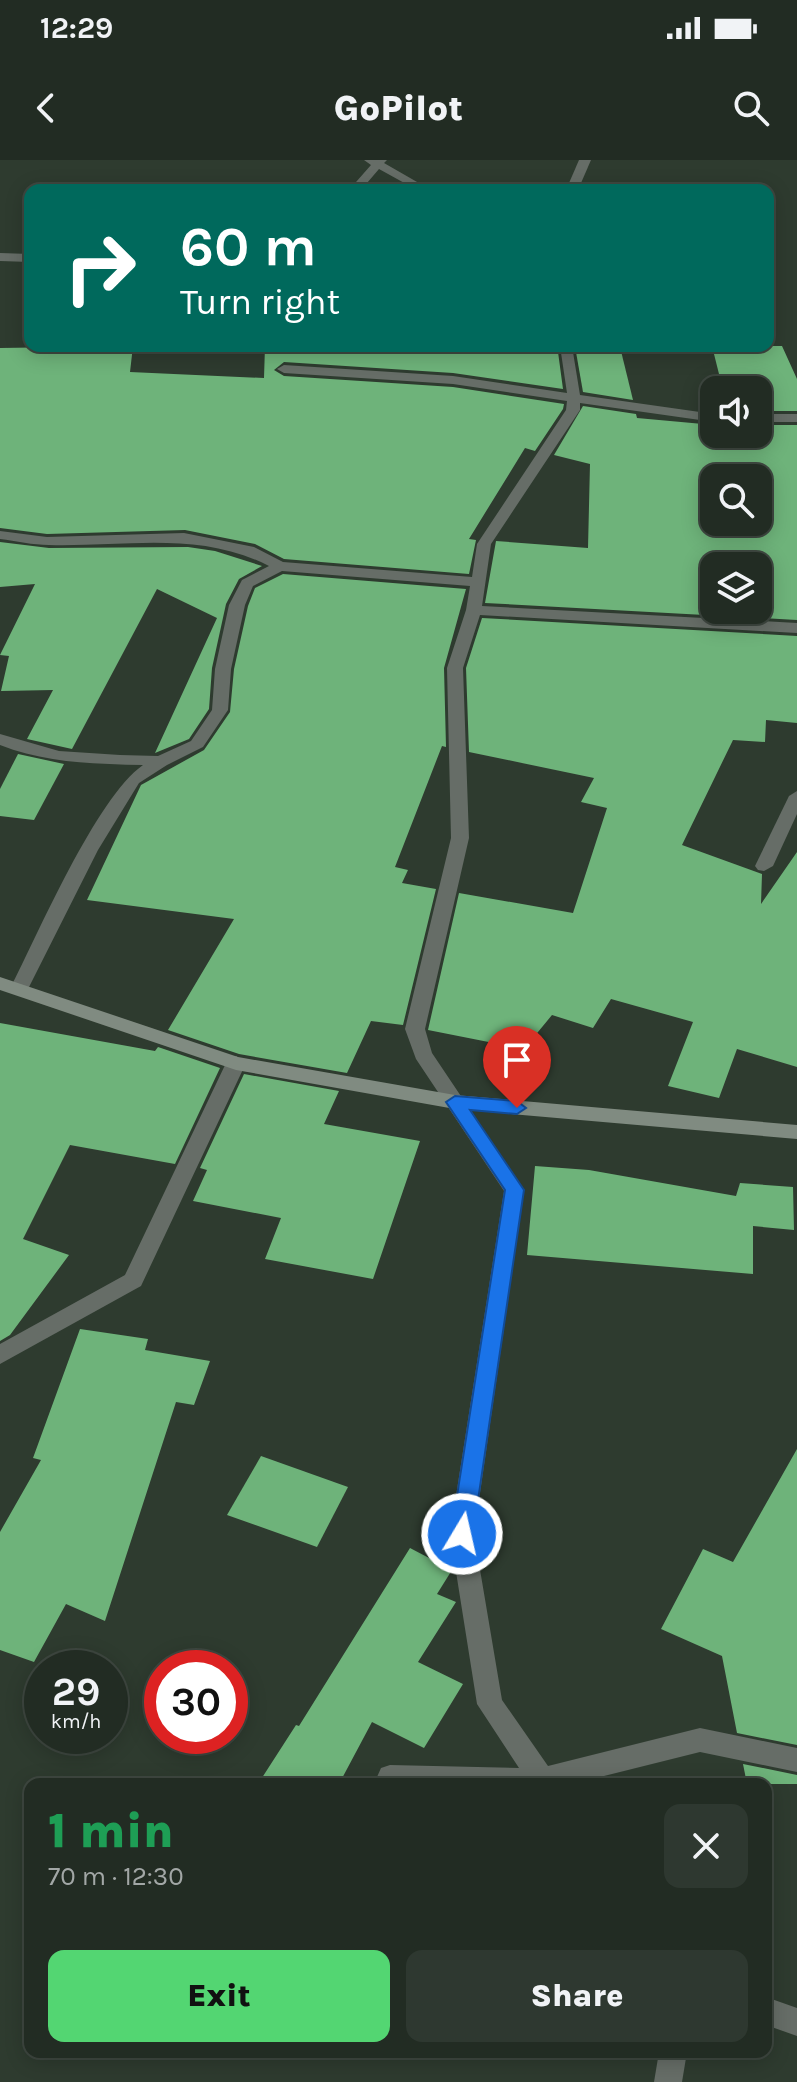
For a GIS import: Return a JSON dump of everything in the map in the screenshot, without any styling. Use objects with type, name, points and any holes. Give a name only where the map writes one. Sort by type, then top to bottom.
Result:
[{"type":"street","points":[[575,184],[585,160]]},
{"type":"street","points":[[360,184],[377,161],[415,184]]},
{"type":"street","points":[[0,257],[24,258]]},
{"type":"street","points":[[540,1778],[490,1704],[462,1534],[514,1190],[423,1054],[415,1029],[460,838],[455,668],[474,610],[484,544],[573,410],[567,352]]},
{"type":"street","points":[[284,369],[453,380],[700,416]]},
{"type":"street","points":[[772,418],[797,418]]},
{"type":"street","points":[[0,535],[47,541],[184,537],[249,550],[280,566],[477,582]]},
{"type":"street","points":[[280,566],[247,583],[237,605],[223,669],[220,710],[197,744],[161,761],[133,780],[10,986],[236,1063],[455,1102],[797,1132]]},
{"type":"street","points":[[474,610],[797,628]]},
{"type":"street","points":[[0,739],[27,751],[161,761]]},
{"type":"street","points":[[764,866],[797,796]]},
{"type":"street","points":[[0,1355],[133,1280],[236,1063]]},
{"type":"street","points":[[558,1778],[700,1740],[797,1760]]},
{"type":"street","points":[[390,1777],[421,1778]]},
{"type":"street","points":[[772,2013],[797,2022]]},
{"type":"street","points":[[668,2082],[672,2058]]},
{"type":"building","points":[[774,346],[782,346],[797,379],[797,411],[772,411],[772,376],[720,376],[714,352],[774,352]]},
{"type":"building","points":[[0,348],[24,348],[24,352],[132,352],[130,372],[264,378],[265,352],[558,352],[563,389],[453,373],[284,362],[274,370],[284,376],[453,387],[564,404],[535,451],[525,448],[469,539],[476,540],[469,574],[284,559],[255,544],[185,530],[47,534],[0,528]]},
{"type":"building","points":[[576,352],[621,352],[633,400],[583,392]]},
{"type":"building","points":[[583,406],[636,414],[637,418],[700,424],[700,448],[772,448],[772,425],[797,425],[797,620],[772,619],[772,552],[700,552],[700,615],[485,603],[496,541],[588,548],[590,464],[554,455]]},
{"type":"building","points":[[0,542],[49,548],[188,547],[215,551],[262,566],[239,579],[226,604],[212,668],[209,709],[189,739],[155,753],[217,618],[157,589],[72,749],[27,739],[53,690],[1,691],[9,656],[0,655],[35,584],[0,587]]},
{"type":"building","points":[[283,574],[466,589],[444,668],[446,747],[442,746],[395,867],[408,870],[402,883],[436,889],[403,1025],[371,1021],[347,1073],[239,1054],[168,1030],[234,919],[87,900],[141,785],[204,750],[230,712],[234,669],[248,606],[255,588]]},
{"type":"building","points":[[482,618],[797,636],[797,723],[766,720],[765,742],[733,740],[682,845],[762,874],[761,904],[797,852],[797,1067],[737,1049],[719,1098],[668,1086],[693,1022],[611,999],[593,1028],[552,1015],[524,1049],[428,1030],[459,893],[573,913],[607,808],[581,802],[594,778],[469,752],[466,668]]},
{"type":"building","points":[[18,754],[64,764],[34,820],[0,816],[0,789]]},
{"type":"building","points":[[0,1023],[155,1051],[158,1047],[220,1068],[175,1164],[70,1145],[23,1239],[69,1255],[10,1335],[0,1341]]},
{"type":"building","points":[[244,1074],[339,1091],[324,1124],[420,1141],[373,1279],[265,1259],[281,1218],[193,1201],[207,1170],[200,1168]]},
{"type":"building","points":[[535,1166],[589,1170],[736,1196],[740,1183],[793,1187],[794,1230],[753,1226],[753,1274],[527,1255]]},
{"type":"building","points":[[80,1329],[148,1339],[145,1350],[210,1361],[194,1405],[176,1402],[105,1621],[66,1604],[41,1650],[24,1650],[24,1658],[0,1650],[0,1532],[41,1460],[33,1458]]},
{"type":"building","points":[[797,1449],[797,1745],[737,1733],[722,1656],[661,1629],[703,1549],[733,1562]]},
{"type":"building","points":[[261,1456],[348,1487],[317,1547],[227,1515]]},
{"type":"building","points":[[410,1548],[452,1570],[437,1594],[456,1602],[418,1662],[463,1684],[424,1748],[372,1722],[342,1778],[262,1778],[296,1725],[299,1726]]},
{"type":"building","points":[[743,1764],[797,1775],[797,1784],[772,1784],[772,1778],[746,1778]]},
{"type":"route","points":[[462,1534],[514,1190],[455,1102],[517,1108]]}]
